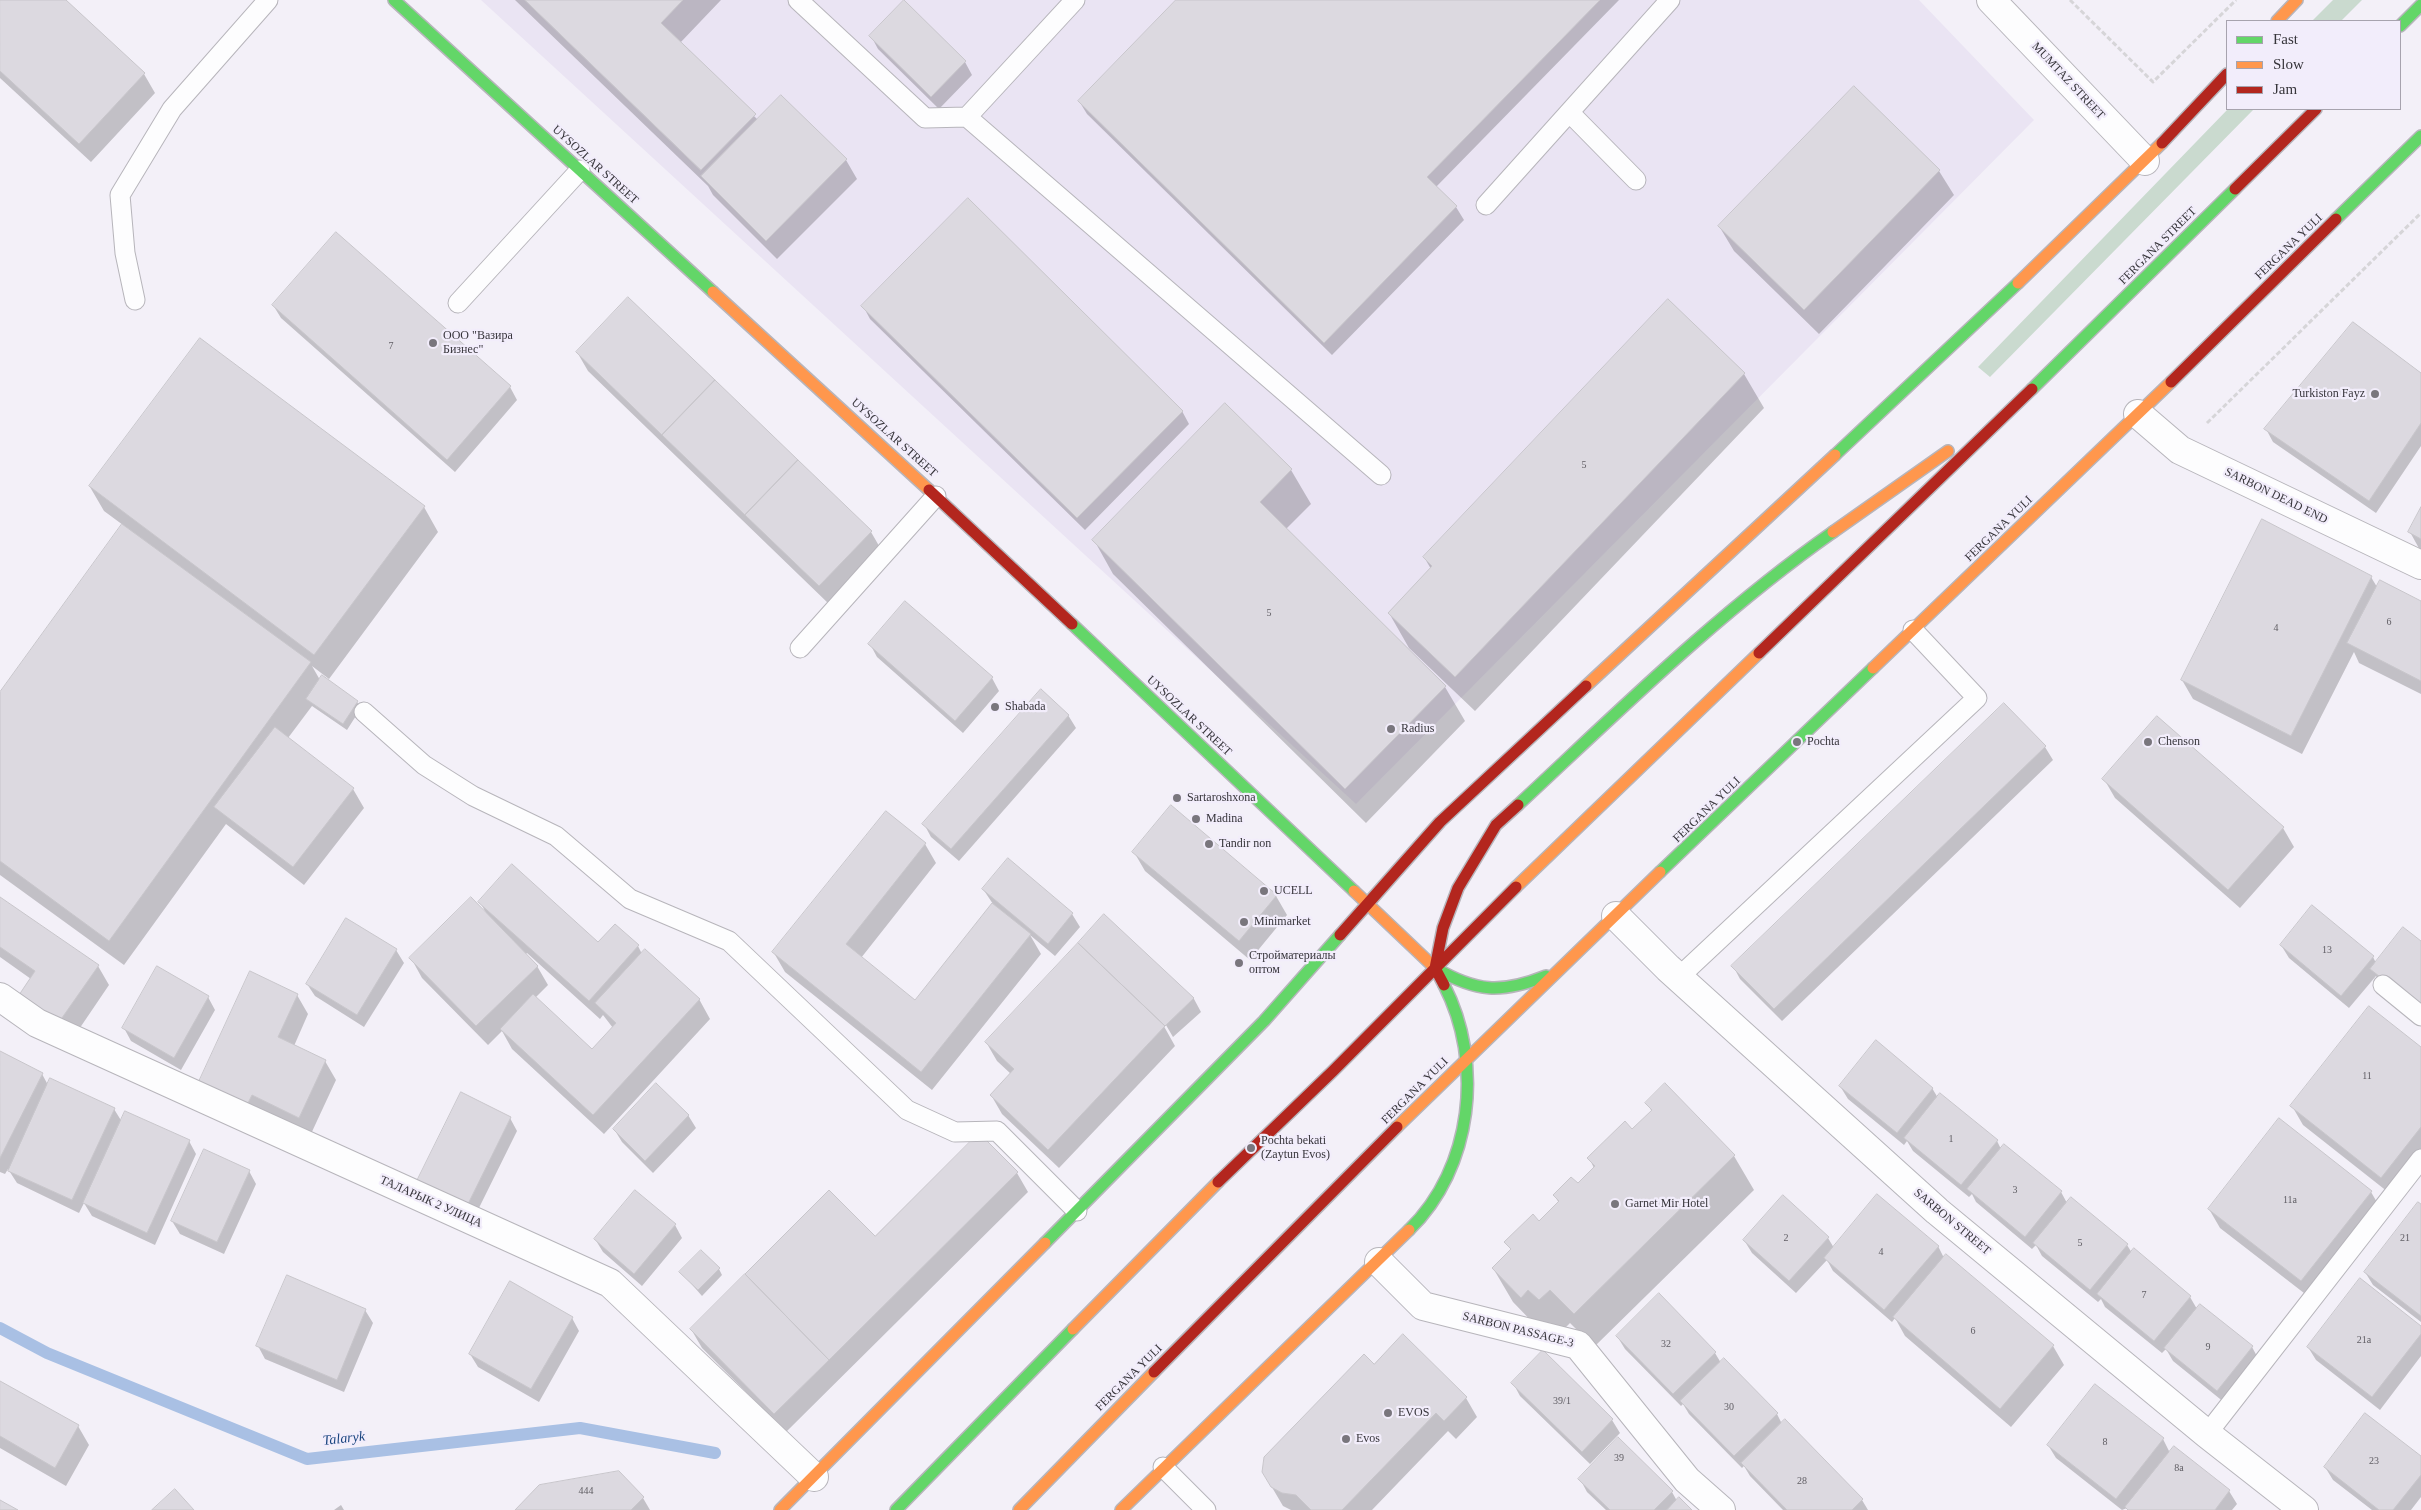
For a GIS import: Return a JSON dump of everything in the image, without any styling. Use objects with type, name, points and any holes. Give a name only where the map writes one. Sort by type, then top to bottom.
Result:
[{"type":"main road","name":"UYSOZLAR STREET","points":[[394,0],[936,496],[1435,968]]},
{"type":"main road","points":[[2278,20],[2297,0]]},
{"type":"main road","points":[[2401,25],[2421,5]]},
{"type":"main road","points":[[780,1510],[1264,1021],[1440,822],[1962,337],[2146,161],[2226,75]]},
{"type":"main road","name":"FERGANA STREET","points":[[2019,402],[2315,110]]},
{"type":"main road","name":"FERGANA YULI","points":[[1019,1510],[1362,1161],[1560,968],[2138,414],[2421,136]]},
{"type":"main road","points":[[896,1510],[1251,1148],[1333,1071],[1435,968],[2019,402]]},
{"type":"main road","points":[[1121,1510],[1163,1467],[1379,1262],[1418,1222],[1435,1201],[1449,1176],[1459,1149],[1466,1120],[1468,1090],[1466,1060],[1457,1012],[1448,989],[1435,968],[1443,928],[1458,888],[1496,825],[1648,684],[1780,569],[2019,402]]},
{"type":"main road","points":[[1435,968],[1469,986],[1502,991],[1532,982],[1560,968]]},
{"type":"street","name":"MUMTАZ STREET","points":[[1991,0],[2146,161]]},
{"type":"street","name":"SARBON DEAD END","points":[[2138,414],[2180,450],[2421,565]]},
{"type":"street","name":"SARBON STREET","points":[[1616,916],[1679,978],[1937,1211],[2207,1434],[2304,1510]]},
{"type":"street","name":"ТАЛАРЫК 2 УЛИЦА","points":[[0,997],[37,1023],[610,1283],[814,1477]]},
{"type":"street","name":"SARBON PASSAGE-3","points":[[1379,1262],[1423,1306],[1578,1345],[1687,1480],[1721,1510]]},
{"type":"lane","points":[[135,300],[125,253],[120,195],[172,109],[268,0]]},
{"type":"lane","points":[[798,0],[925,118],[967,118],[1381,475]]},
{"type":"lane","points":[[967,118],[1076,0]]},
{"type":"lane","points":[[1486,204],[1670,0]]},
{"type":"lane","points":[[1570,113],[1636,180]]},
{"type":"lane","points":[[458,304],[580,170]]},
{"type":"lane","points":[[800,648],[936,496]]},
{"type":"lane","points":[[1679,978],[1976,698],[1913,630]]},
{"type":"lane","points":[[364,712],[424,765],[473,796],[556,836],[630,899],[729,941],[907,1110],[954,1132],[997,1131],[1077,1211]]},
{"type":"lane","points":[[2383,985],[2421,1016]]},
{"type":"lane","points":[[2207,1434],[2421,1159]]},
{"type":"lane","points":[[1163,1467],[1206,1510]]},
{"type":"path","points":[[2070,0],[2153,82],[2236,0]]},
{"type":"path","points":[[2180,450],[2421,213]]},
{"type":"shaded area","points":[[481,0],[1919,0],[2034,120],[1356,804]]},
{"type":"green space","points":[[2333,0],[2362,0],[2342,20],[2313,20]]},
{"type":"green space","points":[[2227,110],[2253,110],[1990,377],[1978,367]]},
{"type":"building","points":[[0,0],[66,0],[145,73],[79,144],[0,71]]},
{"type":"building","points":[[525,0],[683,0],[661,23],[756,114],[701,170]]},
{"type":"building","points":[[904,0],[966,61],[931,97],[869,36]]},
{"type":"building","points":[[1176,0],[1600,0],[1427,177],[1457,206],[1324,343],[1078,101]]},
{"type":"building","points":[[1854,86],[1940,170],[1804,310],[1718,226]]},
{"type":"building","points":[[781,95],[847,159],[766,241],[701,176]]},
{"type":"building","points":[[968,198],[1183,411],[1077,518],[861,306]]},
{"type":"building","points":[[336,232],[511,386],[447,460],[272,305]]},
{"type":"building","points":[[628,297],[715,380],[662,435],[576,352]]},
{"type":"building","points":[[1668,299],[1745,373],[1455,677],[1388,613],[1432,566],[1423,557]]},
{"type":"building","points":[[2353,322],[2421,373],[2421,423],[2369,501],[2264,429]]},
{"type":"building","points":[[200,338],[425,506],[314,655],[89,486]]},
{"type":"building","points":[[715,380],[798,460],[745,515],[662,435]]},
{"type":"building","points":[[1225,403],[1292,469],[1260,502],[1446,686],[1345,789],[1092,540]]},
{"type":"building","points":[[798,460],[872,531],[819,586],[745,515]]},
{"type":"building","points":[[2421,507],[2421,539],[2408,532]]},
{"type":"building","points":[[2262,519],[2372,576],[2291,736],[2181,680]]},
{"type":"building","points":[[122,524],[311,662],[109,941],[0,861],[0,692]]},
{"type":"building","points":[[2380,580],[2421,601],[2421,681],[2347,643]]},
{"type":"building","points":[[905,601],[993,677],[955,721],[868,644]]},
{"type":"building","points":[[322,675],[358,701],[343,724],[306,699]]},
{"type":"building","points":[[1041,689],[1069,715],[951,849],[922,824]]},
{"type":"building","points":[[2004,703],[2046,746],[1774,1009],[1731,966]]},
{"type":"building","points":[[2157,716],[2284,827],[2228,890],[2102,779]]},
{"type":"building","points":[[275,727],[354,788],[293,867],[214,807]]},
{"type":"building","points":[[1171,805],[1277,895],[1239,941],[1132,852]]},
{"type":"building","points":[[886,811],[926,843],[846,944],[915,1000],[992,903],[1031,934],[921,1072],[772,952]]},
{"type":"building","points":[[1008,858],[1073,913],[1048,944],[982,889]]},
{"type":"building","points":[[512,864],[598,942],[615,924],[639,945],[589,1001],[478,902]]},
{"type":"building","points":[[0,897],[99,965],[57,1025],[17,998],[35,971],[0,947]]},
{"type":"building","points":[[471,897],[538,966],[476,1026],[409,958]]},
{"type":"building","points":[[2312,905],[2374,956],[2341,996],[2280,945]]},
{"type":"building","points":[[1104,914],[1194,998],[1165,1026],[1078,943]]},
{"type":"building","points":[[346,918],[397,949],[357,1015],[306,984]]},
{"type":"building","points":[[2403,927],[2421,941],[2421,1009],[2370,969]]},
{"type":"building","points":[[1078,943],[1165,1026],[1048,1150],[990,1095],[1014,1069],[985,1042]]},
{"type":"building","points":[[645,949],[700,999],[593,1115],[500,1029],[533,994],[592,1049],[616,1023],[595,1003]]},
{"type":"building","points":[[157,966],[209,996],[174,1058],[122,1028]]},
{"type":"building","points":[[250,971],[298,994],[278,1037],[326,1060],[299,1118],[252,1095],[244,1111],[196,1088]]},
{"type":"building","points":[[2369,1006],[2421,1047],[2421,1127],[2381,1178],[2290,1106]]},
{"type":"building","points":[[1876,1040],[1933,1088],[1897,1133],[1839,1086]]},
{"type":"building","points":[[0,1051],[43,1073],[0,1158]]},
{"type":"building","points":[[50,1078],[115,1108],[72,1200],[8,1171]]},
{"type":"building","points":[[656,1083],[689,1115],[645,1161],[613,1129]]},
{"type":"building","points":[[1665,1083],[1735,1155],[1574,1314],[1550,1290],[1539,1300],[1528,1290],[1521,1298],[1492,1268],[1511,1249],[1504,1242],[1533,1214],[1539,1221],[1559,1201],[1553,1195],[1571,1177],[1578,1183],[1595,1166],[1587,1158],[1625,1121],[1632,1129],[1652,1110],[1645,1103]]},
{"type":"building","points":[[461,1092],[511,1117],[467,1206],[417,1181]]},
{"type":"building","points":[[1940,1093],[1998,1140],[1961,1185],[1904,1138]]},
{"type":"building","points":[[125,1111],[190,1140],[147,1233],[83,1203]]},
{"type":"building","points":[[2279,1118],[2372,1191],[2301,1281],[2208,1209]]},
{"type":"building","points":[[979,1133],[1018,1172],[829,1360],[745,1274],[829,1190],[875,1236]]},
{"type":"building","points":[[2004,1144],[2062,1191],[2025,1237],[1967,1189]]},
{"type":"building","points":[[204,1149],[250,1170],[217,1242],[171,1221]]},
{"type":"building","points":[[635,1190],[676,1224],[634,1274],[594,1239]]},
{"type":"building","points":[[1877,1194],[1939,1246],[1884,1310],[1824,1258]]},
{"type":"building","points":[[1783,1195],[1829,1237],[1789,1281],[1743,1240]]},
{"type":"building","points":[[2071,1197],[2128,1244],[2090,1290],[2033,1243]]},
{"type":"building","points":[[2418,1202],[2421,1204],[2421,1316],[2364,1272]]},
{"type":"building","points":[[2134,1248],[2191,1296],[2154,1341],[2097,1294]]},
{"type":"building","points":[[701,1250],[720,1268],[698,1290],[679,1272]]},
{"type":"building","points":[[1946,1254],[2054,1345],[2000,1409],[1893,1317]]},
{"type":"building","points":[[745,1274],[829,1360],[774,1414],[690,1329]]},
{"type":"building","points":[[287,1275],[366,1309],[337,1380],[256,1346]]},
{"type":"building","points":[[2360,1278],[2421,1326],[2421,1334],[2372,1397],[2307,1347]]},
{"type":"building","points":[[510,1281],[573,1317],[531,1389],[469,1354]]},
{"type":"building","points":[[1659,1293],[1716,1352],[1673,1394],[1616,1336]]},
{"type":"building","points":[[2200,1304],[2253,1346],[2217,1391],[2164,1348]]},
{"type":"building","name":"Evos","points":[[1403,1334],[1467,1397],[1444,1421],[1436,1413],[1342,1510],[1311,1510],[1296,1495],[1282,1493],[1271,1487],[1262,1472],[1264,1457],[1364,1354],[1374,1364]]},
{"type":"building","points":[[1543,1350],[1613,1419],[1582,1452],[1511,1383]]},
{"type":"building","points":[[1724,1358],[1778,1413],[1734,1456],[1680,1401]]},
{"type":"building","points":[[0,1381],[79,1425],[55,1468],[0,1436]]},
{"type":"building","points":[[2095,1384],[2164,1438],[2116,1499],[2047,1445]]},
{"type":"building","points":[[2365,1413],[2421,1456],[2421,1475],[2393,1510],[2379,1510],[2324,1467]]},
{"type":"building","points":[[1785,1419],[1863,1499],[1852,1510],[1787,1510],[1741,1463]]},
{"type":"building","points":[[1618,1437],[1673,1491],[1654,1510],[1610,1510],[1578,1479]]},
{"type":"building","points":[[2174,1446],[2230,1490],[2215,1510],[2128,1510],[2125,1507]]},
{"type":"building","points":[[619,1471],[644,1497],[631,1510],[515,1510],[539,1485]]},
{"type":"building","points":[[175,1489],[194,1510],[152,1510]]},
{"type":"building","points":[[1679,1497],[1692,1510],[1667,1510]]},
{"type":"building","points":[[0,1500],[18,1510],[0,1510]]},
{"type":"waterway","name":"Talaryk","points":[[0,1328],[47,1353],[307,1459],[580,1428],[715,1453]]},
{"type":"traffic: fast","points":[[394,0],[713,292]]},
{"type":"traffic: fast","points":[[2401,25],[2421,5]]},
{"type":"traffic: fast","points":[[2336,219],[2421,136]]},
{"type":"traffic: fast","points":[[2032,389],[2235,189]]},
{"type":"traffic: fast","points":[[1835,455],[2018,283]]},
{"type":"traffic: fast","points":[[1518,805],[1632,698],[1710,629],[1750,595],[1833,532]]},
{"type":"traffic: fast","points":[[1072,624],[1354,891]]},
{"type":"traffic: fast","points":[[1660,872],[1873,668]]},
{"type":"traffic: fast","points":[[1045,1243],[1264,1021],[1340,935]]},
{"type":"traffic: fast","points":[[1435,968],[1463,982],[1489,988],[1515,986],[1546,976]]},
{"type":"traffic: fast","points":[[1409,1230],[1431,1205],[1447,1176],[1459,1146],[1466,1113],[1467,1080],[1464,1047],[1457,1015],[1444,985]]},
{"type":"traffic: fast","points":[[896,1510],[1073,1329]]},
{"type":"traffic: slow","points":[[2278,20],[2297,0]]},
{"type":"traffic: slow","points":[[2018,283],[2162,143]]},
{"type":"traffic: slow","points":[[713,292],[929,490]]},
{"type":"traffic: slow","points":[[1873,668],[2171,382]]},
{"type":"traffic: slow","points":[[1833,532],[1948,451]]},
{"type":"traffic: slow","points":[[1586,686],[1835,455]]},
{"type":"traffic: slow","points":[[1516,887],[1759,653]]},
{"type":"traffic: slow","points":[[1397,1127],[1660,872]]},
{"type":"traffic: slow","points":[[1354,891],[1435,968]]},
{"type":"traffic: slow","points":[[1073,1329],[1218,1182]]},
{"type":"traffic: slow","points":[[1121,1510],[1409,1230]]},
{"type":"traffic: slow","points":[[780,1510],[1045,1243]]},
{"type":"traffic: slow","points":[[1019,1510],[1154,1372]]},
{"type":"traffic: jam","points":[[2162,143],[2226,75]]},
{"type":"traffic: jam","points":[[2235,189],[2315,110]]},
{"type":"traffic: jam","points":[[2171,382],[2336,219]]},
{"type":"traffic: jam","points":[[1759,653],[2032,389]]},
{"type":"traffic: jam","points":[[929,490],[1072,624]]},
{"type":"traffic: jam","points":[[1340,935],[1440,822],[1586,686]]},
{"type":"traffic: jam","points":[[1444,985],[1435,968],[1443,928],[1458,888],[1496,825],[1518,805]]},
{"type":"traffic: jam","points":[[1218,1182],[1333,1071],[1516,887]]},
{"type":"traffic: jam","points":[[1154,1372],[1397,1127]]},
{"type":"place","name":"OOO \"Вазира Бизнес\"","points":[[433,343]]},
{"type":"place","name":"Turkiston Fayz","points":[[2375,394]]},
{"type":"place","name":"Shabada","points":[[995,707]]},
{"type":"place","name":"Radius","points":[[1391,729]]},
{"type":"place","name":"Pochta","points":[[1797,742]]},
{"type":"place","name":"Chenson","points":[[2148,742]]},
{"type":"place","name":"Sartaroshxona","points":[[1177,798]]},
{"type":"place","name":"Madina","points":[[1196,819]]},
{"type":"place","name":"Tandir non","points":[[1209,844]]},
{"type":"place","name":"UCELL","points":[[1264,891]]},
{"type":"place","name":"Minimarket","points":[[1244,922]]},
{"type":"place","name":"Стройматериалы оптом","points":[[1239,963]]},
{"type":"place","name":"Pochta bekati (Zaytun Evos)","points":[[1251,1148]]},
{"type":"place","name":"Garnet Mir Hotel","points":[[1615,1204]]},
{"type":"place","name":"EVOS","points":[[1388,1413]]},
{"type":"place","name":"Evos","points":[[1346,1439]]}]
